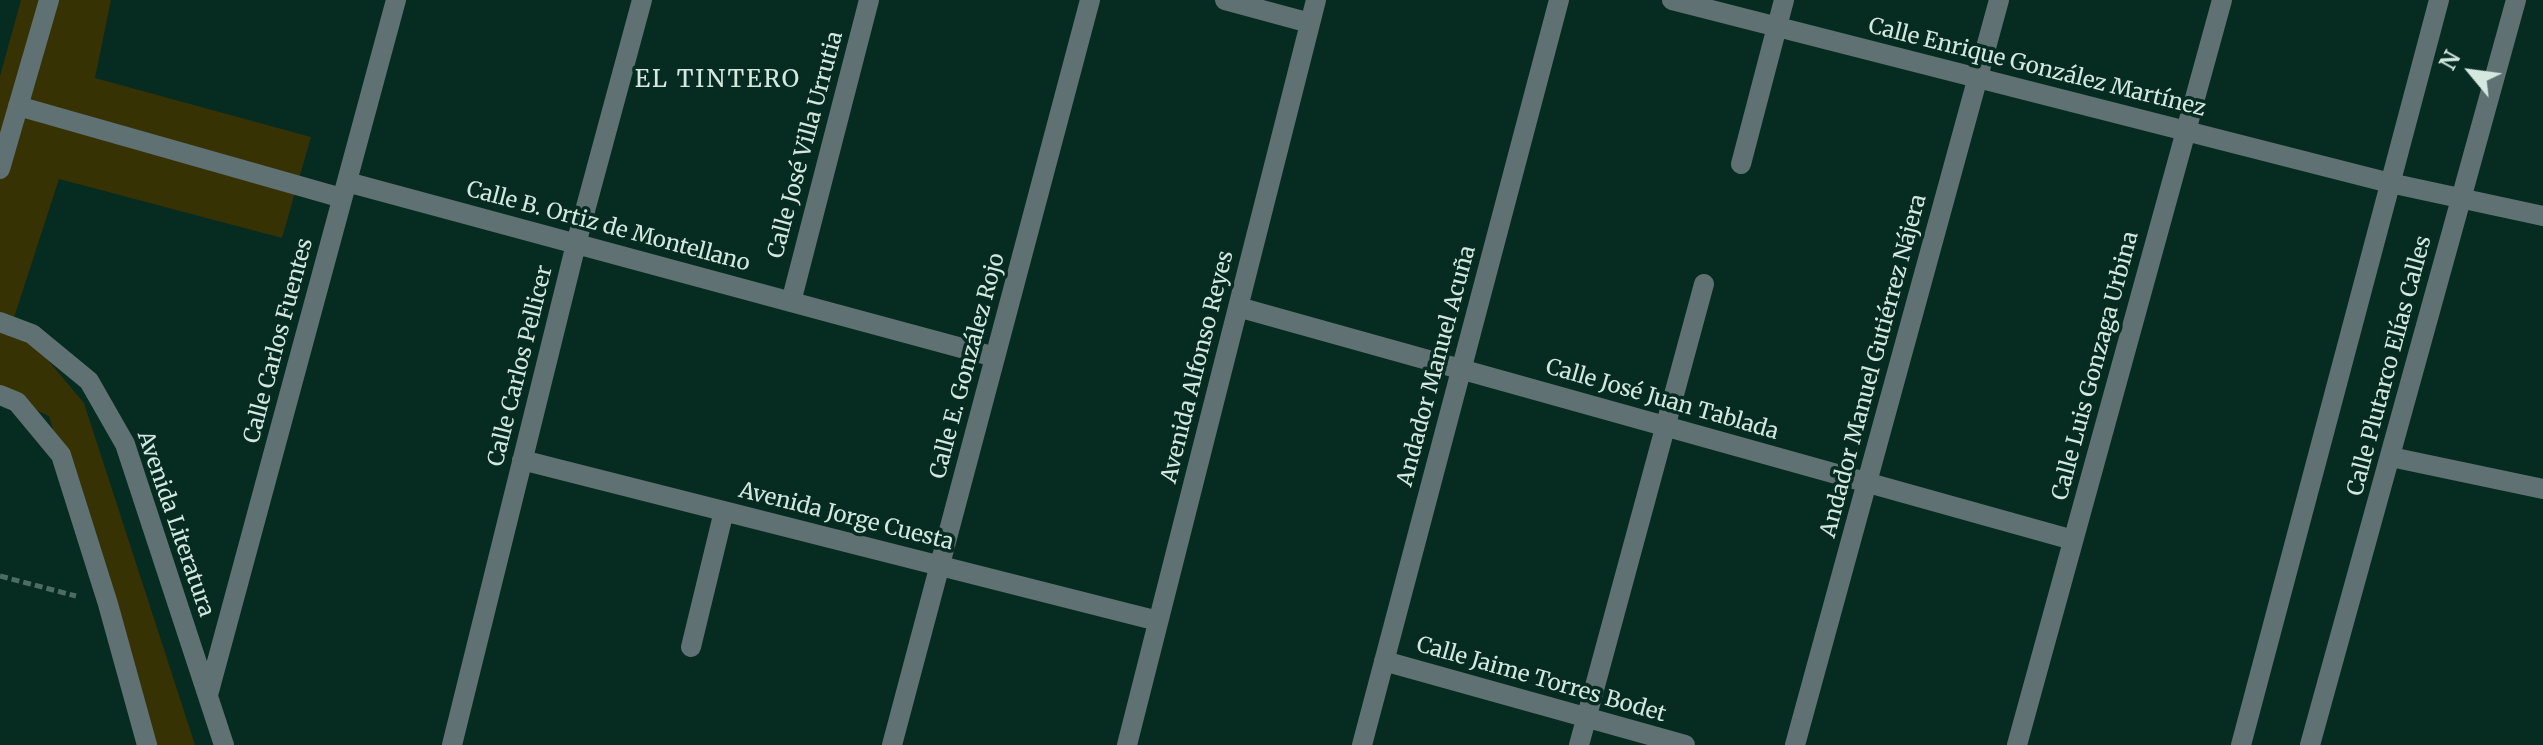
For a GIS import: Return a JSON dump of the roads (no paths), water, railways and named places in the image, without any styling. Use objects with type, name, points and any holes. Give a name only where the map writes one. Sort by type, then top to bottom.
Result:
[{"type":"street","points":[[0,169],[49,0]]},
{"type":"street","name":"Calle Carlos Fuentes","points":[[208,695],[396,0]]},
{"type":"street","name":"Calle Carlos Pellicer","points":[[452,745],[576,244],[642,0]]},
{"type":"street","name":"Calle José Villa Urrutia","points":[[791,302],[869,0]]},
{"type":"street","name":"Calle E. González Rojo","points":[[892,745],[1090,0]]},
{"type":"street","points":[[1225,0],[1310,23]]},
{"type":"street","name":"Avenida Alfonso Reyes","points":[[1127,745],[1316,0]]},
{"type":"street","name":"Andador Manuel Acuña","points":[[1362,745],[1559,0]]},
{"type":"street","name":"Calle Enrique González Martínez","points":[[1672,0],[2390,183],[2543,216]]},
{"type":"street","points":[[1741,164],[1784,0]]},
{"type":"street","name":"Andador Manuel Gutiérrez Nájera","points":[[1795,745],[1999,0]]},
{"type":"street","name":"Calle Luis Gonzaga Urbina","points":[[2017,745],[2222,0]]},
{"type":"street","points":[[2241,745],[2439,0]]},
{"type":"street","name":"Calle Plutarco Elías Calles","points":[[2310,745],[2516,0]]},
{"type":"street","name":"Calle B. Ortiz de Montellano","points":[[18,106],[345,190],[576,244],[995,357]]},
{"type":"street","points":[[1579,745],[1704,284]]},
{"type":"street","name":"Calle José Juan Tablada","points":[[1238,307],[2073,540]]},
{"type":"street","name":"Avenida Literatura","points":[[0,322],[32,334],[89,381],[125,444],[224,745]]},
{"type":"street","points":[[0,395],[17,402],[61,455],[108,604],[147,745]]},
{"type":"street","points":[[2391,457],[2543,489]]},
{"type":"street","name":"Avenida Jorge Cuesta","points":[[522,460],[1158,621]]},
{"type":"street","points":[[691,647],[724,511]]},
{"type":"street","name":"Calle Jaime Torres Bodet","points":[[1384,661],[1685,745]]},
{"type":"district","name":"EL TINTERO","points":[[718,80]]}]
